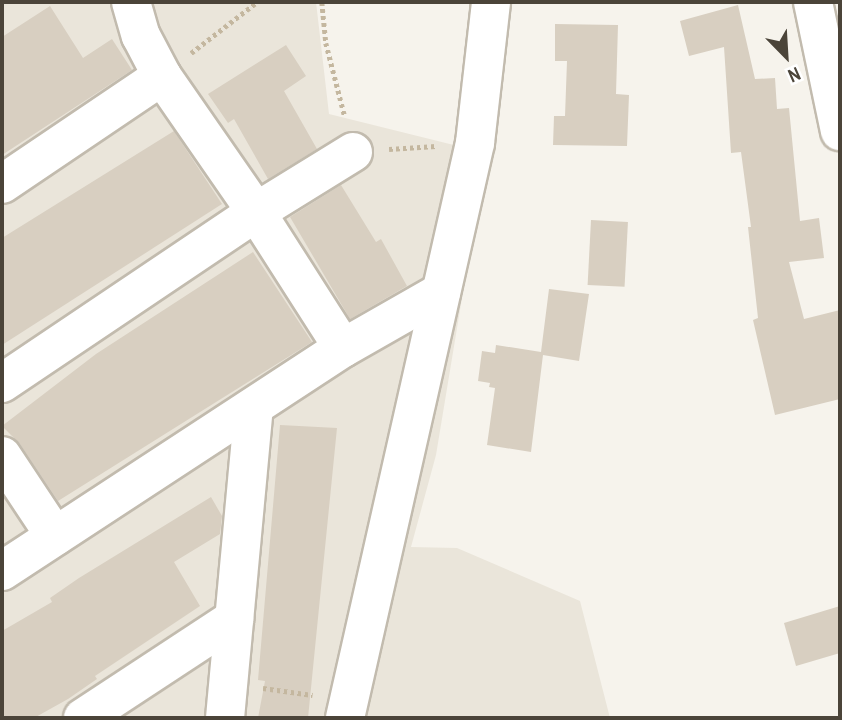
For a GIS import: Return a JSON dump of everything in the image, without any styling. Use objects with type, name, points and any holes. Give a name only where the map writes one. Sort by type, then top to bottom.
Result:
[{"type":"street","points":[[131,2],[141,36],[162,76],[256,212],[343,348]]},
{"type":"street","points":[[347,710],[475,143],[491,2]]},
{"type":"street","points":[[813,2],[840,131]]},
{"type":"street","points":[[2,184],[162,76]]},
{"type":"street","points":[[2,383],[256,212],[353,152]]},
{"type":"street","points":[[2,571],[343,348],[441,292]]},
{"type":"street","points":[[226,700],[254,408]]},
{"type":"street","points":[[2,456],[55,536]]},
{"type":"street","points":[[83,718],[234,619]]},
{"type":"path","points":[[162,76],[257,2]]},
{"type":"path","points":[[322,2],[326,43],[353,152],[475,143]]},
{"type":"path","points":[[226,700],[347,710]]},
{"type":"shaded area","points":[[2,2],[316,2],[329,114],[486,153],[436,455],[411,547],[457,548],[580,601],[610,718],[2,718]]},
{"type":"building","points":[[738,5],[755,79],[775,78],[777,109],[789,108],[800,221],[819,218],[824,258],[789,262],[804,319],[840,310],[840,399],[775,415],[753,320],[758,318],[748,227],[751,227],[741,152],[731,153],[724,47],[689,56],[680,21]]},
{"type":"building","points":[[50,6],[83,58],[112,39],[132,70],[2,155],[2,37]]},
{"type":"building","points":[[555,24],[618,25],[616,94],[629,95],[627,146],[553,145],[554,116],[565,116],[567,61],[555,61]]},
{"type":"building","points":[[286,45],[306,76],[284,91],[317,149],[268,179],[234,119],[228,123],[208,94]]},
{"type":"building","points":[[174,131],[222,204],[2,345],[2,238]]},
{"type":"building","points":[[341,185],[376,242],[381,239],[407,286],[350,319],[290,217]]},
{"type":"building","points":[[591,220],[628,222],[625,287],[588,285]]},
{"type":"building","points":[[253,252],[312,342],[58,501],[20,444],[2,426],[96,354]]},
{"type":"building","points":[[549,289],[589,294],[579,361],[543,355],[531,452],[487,445],[495,388],[489,387],[490,383],[478,381],[482,351],[495,353],[496,345],[541,352]]},
{"type":"building","points":[[280,425],[337,428],[308,718],[258,718],[265,681],[258,680]]},
{"type":"building","points":[[211,497],[222,516],[220,534],[174,562],[200,606],[95,676],[97,679],[68,699],[34,718],[2,718],[2,631],[52,602],[50,598],[79,578]]},
{"type":"building","points":[[840,606],[840,653],[796,666],[784,623]]}]
